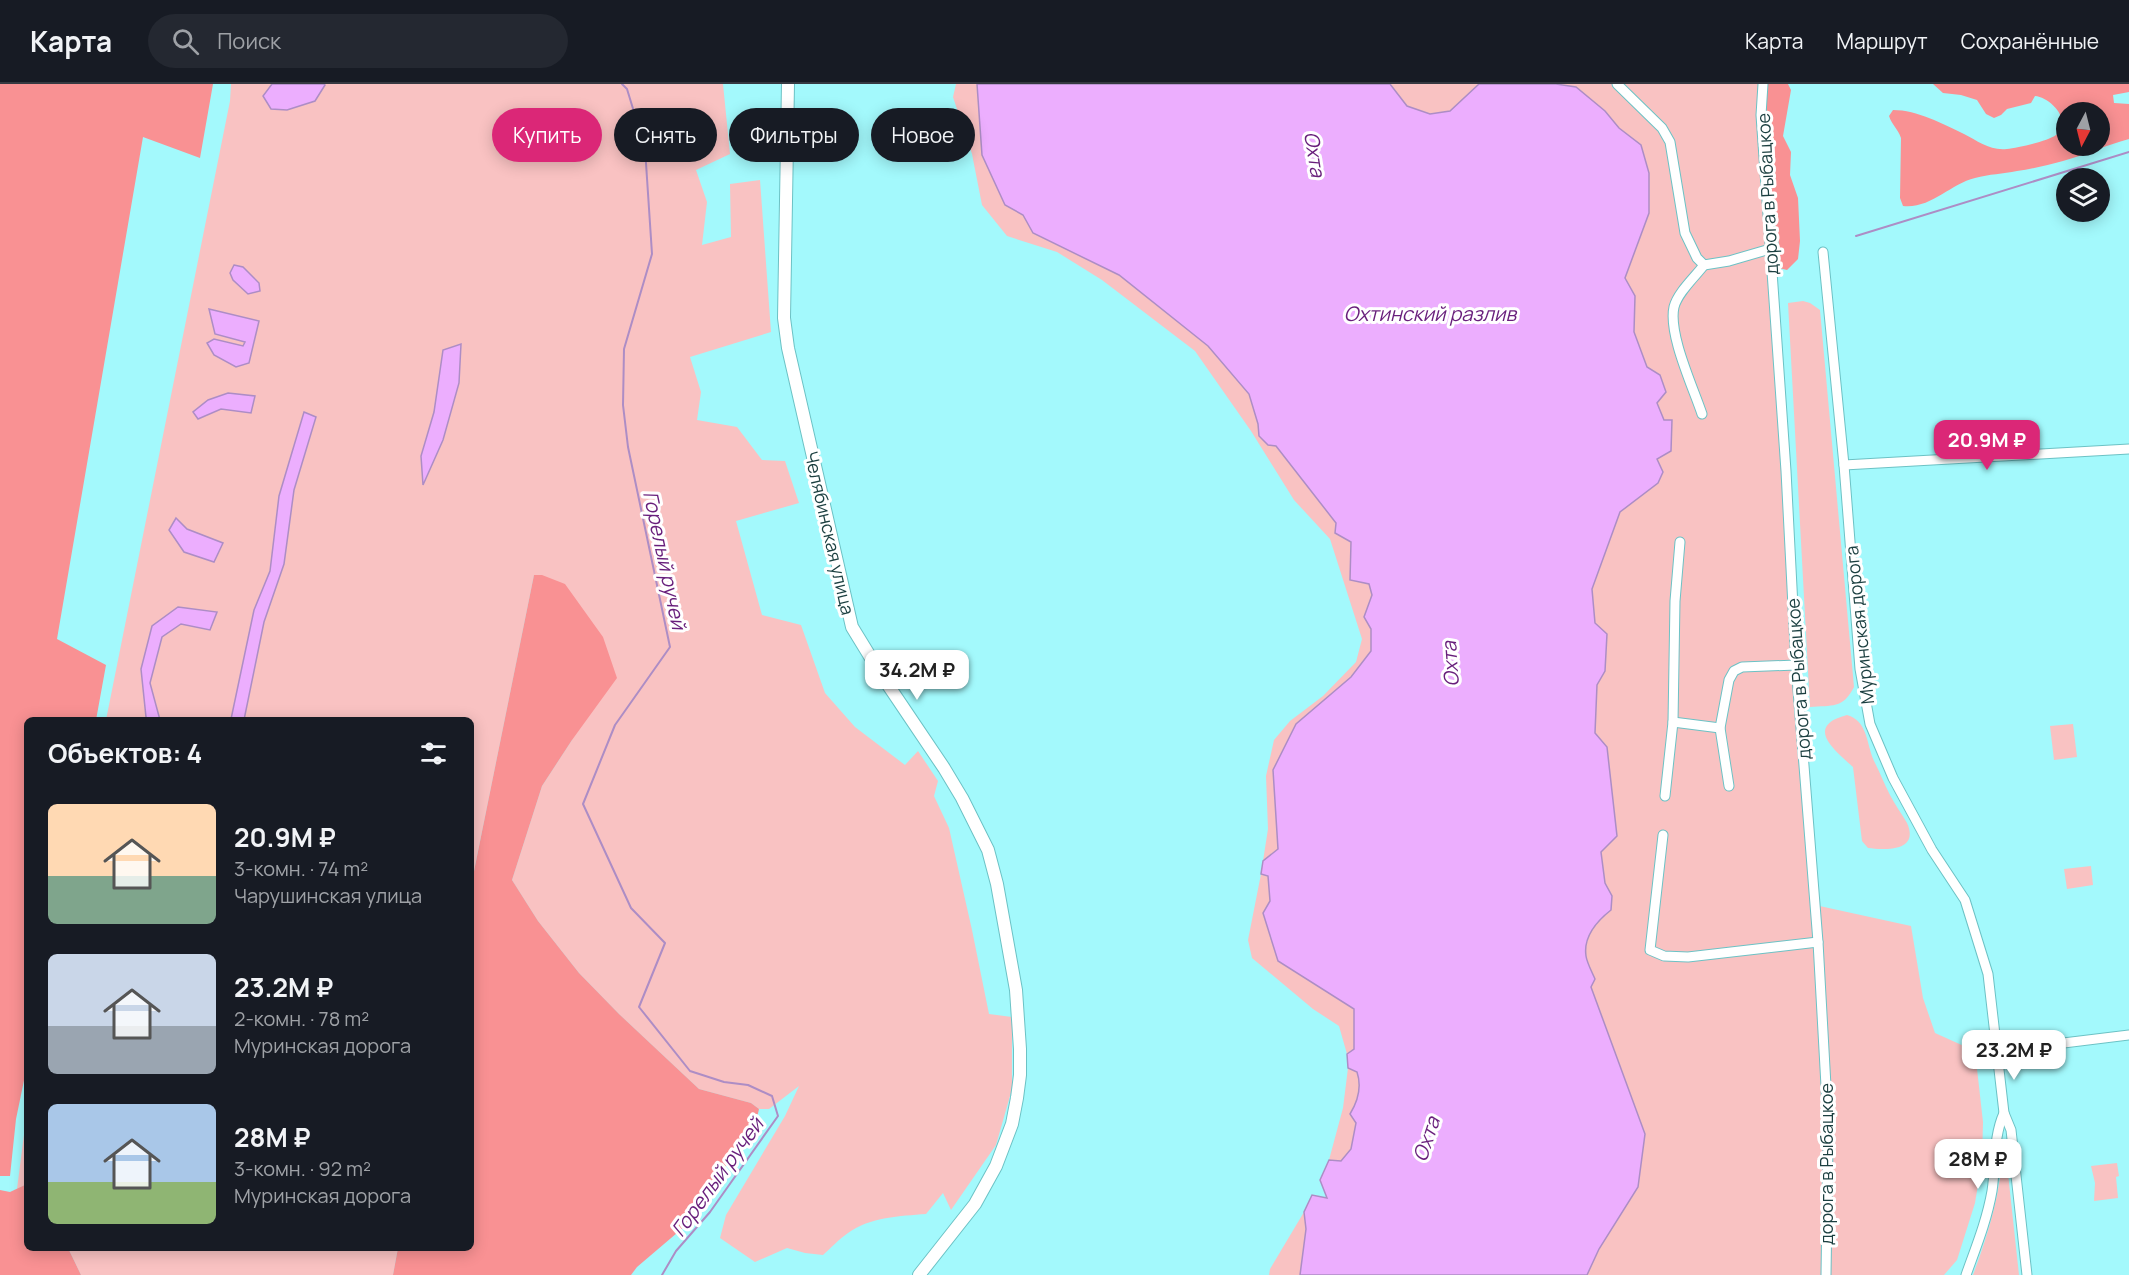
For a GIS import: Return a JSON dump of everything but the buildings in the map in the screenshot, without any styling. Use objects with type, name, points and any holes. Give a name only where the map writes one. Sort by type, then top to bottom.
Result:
[{"type":"street","name":"Челябинская улица","points":[[788,84],[784,318],[790,359],[852,627],[861,645],[950,778],[987,850],[997,884],[1010,948],[1018,1013],[1020,1049],[1017,1098],[1004,1145],[996,1166],[975,1204],[919,1275]]},
{"type":"street","points":[[1617,84],[1662,128],[1670,142],[1685,233],[1697,258],[1704,265]]},
{"type":"street","name":"дорога в Рыбацкое","points":[[1762,84],[1761,115],[1786,471],[1796,665],[1818,942],[1828,1144],[1826,1275]]},
{"type":"street","points":[[1702,414],[1680,358],[1674,307],[1678,298],[1704,265],[1729,261],[1770,249]]},
{"type":"street","name":"Муринская дорога","points":[[1823,252],[1844,465],[1860,669],[1870,724],[1893,778],[1932,850],[1965,900],[1988,974],[2004,1113],[2011,1130],[2027,1275]]},
{"type":"street","points":[[1844,465],[2129,449]]},
{"type":"street","points":[[1665,795],[1673,722],[1675,601],[1680,542]]},
{"type":"street","points":[[1729,786],[1720,728],[1729,680],[1734,671],[1742,667],[1796,665]]},
{"type":"street","points":[[1673,722],[1720,728]]},
{"type":"street","points":[[1663,835],[1650,950],[1664,956],[1688,957],[1818,942]]},
{"type":"street","points":[[1998,1051],[2129,1035]]},
{"type":"street","name":"Муринская дорога","points":[[1966,1275],[1986,1221],[1996,1161],[1998,1127],[2004,1113]]},
{"type":"shaded area","points":[[0,84],[213,84],[200,158],[143,137],[57,639],[106,665],[97,717],[24,717],[24,1080],[16,1119],[10,1176],[0,1176]]},
{"type":"shaded area","points":[[231,84],[723,84],[729,154],[717,160],[717,108],[614,108],[614,162],[713,162],[696,170],[707,202],[702,245],[731,237],[730,184],[760,180],[771,332],[690,357],[701,392],[697,420],[737,427],[762,460],[785,461],[799,503],[736,521],[762,615],[801,625],[825,693],[855,727],[905,765],[918,751],[938,781],[934,796],[949,828],[989,1014],[1012,1017],[1012,1089],[996,1145],[951,1210],[943,1193],[926,1214],[875,1220],[845,1235],[823,1255],[787,1248],[755,1262],[720,1238],[726,1215],[785,1116],[799,1086],[769,1109],[759,1109],[751,1103],[699,1089],[579,973],[538,921],[512,880],[542,786],[572,740],[534,575],[474,871],[474,717],[107,717],[230,101]]},
{"type":"shaded area","points":[[956,84],[977,84],[1005,205],[1023,215],[1033,233],[1119,275],[1208,346],[1249,394],[1258,424],[1259,436],[1276,446],[1336,523],[1335,533],[1351,542],[1369,584],[1372,595],[1364,617],[1371,629],[1371,651],[1351,677],[1296,724],[1273,770],[1278,849],[1263,861],[1268,829],[1266,776],[1274,740],[1290,721],[1323,696],[1356,662],[1362,639],[1330,539],[1294,500],[1251,431],[1195,351],[1102,280],[1057,252],[1007,236],[982,205],[974,162],[975,108],[957,108],[953,97]]},
{"type":"shaded area","points":[[1390,84],[1479,84],[1450,111],[1430,114],[1407,106]]},
{"type":"shaded area","points":[[1556,84],[1760,84],[1815,905],[1911,926],[1923,998],[1935,1033],[1975,1051],[1983,1122],[1982,1161],[1975,1203],[1957,1260],[1944,1275],[1587,1275],[1599,1249],[1591,987],[1595,979],[1587,961],[1586,948],[1592,930],[1611,910],[1612,896],[1605,883],[1601,852],[1607,747],[1595,733],[1597,684],[1605,671],[1595,623],[1592,589],[1620,512],[1658,483],[1657,459],[1672,420],[1664,420],[1657,403],[1666,392],[1660,375],[1647,367],[1634,332],[1635,296],[1625,278],[1649,213],[1641,145],[1619,128],[1605,111]]},
{"type":"shaded area","points":[[1768,84],[1788,84],[1791,90],[1783,136],[1791,152],[1790,175],[1798,198],[1800,241],[1798,259],[1787,270],[1779,268],[1780,252],[1772,213],[1765,115]]},
{"type":"shaded area","points":[[1933,84],[2129,84],[2129,92],[2113,95],[2114,103],[2129,104],[2129,139],[2110,145],[2110,102],[2056,102],[2056,109],[2048,101],[2035,96],[2031,103],[2007,109],[1994,118],[1986,114],[1977,100],[1943,93]]},
{"type":"shaded area","points":[[1893,110],[1911,112],[1930,118],[1984,145],[2001,149],[2040,142],[2056,135],[2056,156],[2079,156],[2052,164],[1975,178],[1923,204],[1903,206],[1900,198],[1901,138],[1889,116]]},
{"type":"shaded area","points":[[1803,301],[1820,310],[1854,687],[1846,699],[1841,702],[1831,706],[1810,707],[1788,303]]},
{"type":"shaded area","points":[[534,575],[542,575],[565,584],[603,637],[617,678],[542,786],[512,880],[538,921],[579,973],[699,1089],[751,1103],[759,1109],[756,1122],[684,1227],[637,1267],[631,1275],[393,1275],[397,1251],[474,1251],[474,871]]},
{"type":"shaded area","points":[[1847,715],[1863,727],[1874,761],[1907,823],[1910,832],[1909,839],[1898,847],[1868,848],[1862,841],[1853,767],[1831,746],[1825,732],[1827,725]]},
{"type":"shaded area","points":[[2073,724],[2077,757],[2054,760],[2050,726]]},
{"type":"shaded area","points":[[2091,866],[2093,885],[2067,889],[2064,869]]},
{"type":"shaded area","points":[[1261,874],[1268,875],[1278,961],[1354,1009],[1354,1049],[1347,1054],[1339,1026],[1313,1009],[1252,958],[1248,940]]},
{"type":"shaded area","points":[[1348,1068],[1357,1072],[1359,1083],[1357,1099],[1350,1114],[1356,1123],[1351,1149],[1341,1161],[1329,1160],[1343,1108]]},
{"type":"shaded area","points":[[24,1134],[24,1186],[17,1189]]},
{"type":"shaded area","points":[[2005,1146],[2019,1275],[1973,1275],[1993,1212]]},
{"type":"shaded area","points":[[2117,1163],[2118,1198],[2094,1201],[2095,1183],[2091,1166]]},
{"type":"shaded area","points":[[24,1185],[24,1251],[69,1251],[81,1275],[0,1275],[0,1190],[10,1192]]},
{"type":"shaded area","points":[[1304,1212],[1306,1229],[1300,1275],[1269,1275],[1270,1269]]},
{"type":"shaded area","points":[[69,1251],[397,1251],[393,1275],[81,1275]]},
{"type":"water","points":[[272,84],[325,85],[315,101],[287,110],[271,109],[263,96]]},
{"type":"water","name":"Охтинский разлив","points":[[977,84],[1390,84],[1407,106],[1430,114],[1450,111],[1479,84],[1556,84],[1576,87],[1605,111],[1619,128],[1641,145],[1649,173],[1649,213],[1625,278],[1635,296],[1634,332],[1647,367],[1660,375],[1666,392],[1657,403],[1664,420],[1672,420],[1671,451],[1657,459],[1663,472],[1658,483],[1620,512],[1592,589],[1595,623],[1607,634],[1605,671],[1597,685],[1595,733],[1607,747],[1617,836],[1601,852],[1605,883],[1612,896],[1611,910],[1592,930],[1587,942],[1586,956],[1595,979],[1591,987],[1645,1134],[1638,1187],[1599,1249],[1587,1275],[1300,1275],[1306,1229],[1304,1212],[1312,1195],[1327,1198],[1320,1180],[1329,1160],[1341,1161],[1351,1149],[1356,1123],[1350,1114],[1359,1088],[1357,1072],[1348,1068],[1347,1054],[1354,1049],[1354,1009],[1278,961],[1263,913],[1270,901],[1268,876],[1261,874],[1263,861],[1278,849],[1273,770],[1296,724],[1351,677],[1371,651],[1371,629],[1364,617],[1372,595],[1369,584],[1350,580],[1351,542],[1335,533],[1336,523],[1276,446],[1268,445],[1259,436],[1258,424],[1249,394],[1208,346],[1119,275],[1033,233],[1023,215],[1005,205],[982,155]]},
{"type":"water","points":[[234,265],[243,267],[259,283],[260,291],[248,294],[233,280],[230,273]]},
{"type":"water","points":[[209,309],[259,321],[249,363],[236,367],[214,355],[207,343],[214,339],[243,346],[245,342],[215,334]]},
{"type":"water","points":[[461,344],[459,383],[443,440],[423,485],[421,456],[434,412],[443,350]]},
{"type":"water","points":[[228,393],[255,396],[251,413],[221,409],[198,419],[193,412],[208,400]]},
{"type":"water","points":[[304,412],[316,417],[294,490],[284,564],[264,622],[245,717],[231,717],[254,610],[270,571],[279,496]]},
{"type":"water","points":[[176,518],[187,529],[223,543],[214,562],[184,552],[169,530]]},
{"type":"water","points":[[178,607],[217,612],[210,630],[181,624],[162,637],[150,683],[159,717],[146,717],[141,669],[152,626]]},
{"type":"waterway","name":"Горелый ручей","points":[[622,84],[627,89],[645,148],[652,254],[624,349],[623,405],[628,447],[670,647],[615,725],[583,804],[631,908],[665,943],[639,1007],[690,1071],[724,1082],[748,1085],[772,1096],[778,1116],[710,1212],[676,1251],[662,1275]]},
{"type":"waterway","points":[[1856,236],[2129,152]]},
{"type":"water label","name":"Охта","points":[[1315,154]]},
{"type":"water label","name":"Охта","points":[[1450,664]]},
{"type":"water label","name":"Охта","points":[[1426,1139]]}]
